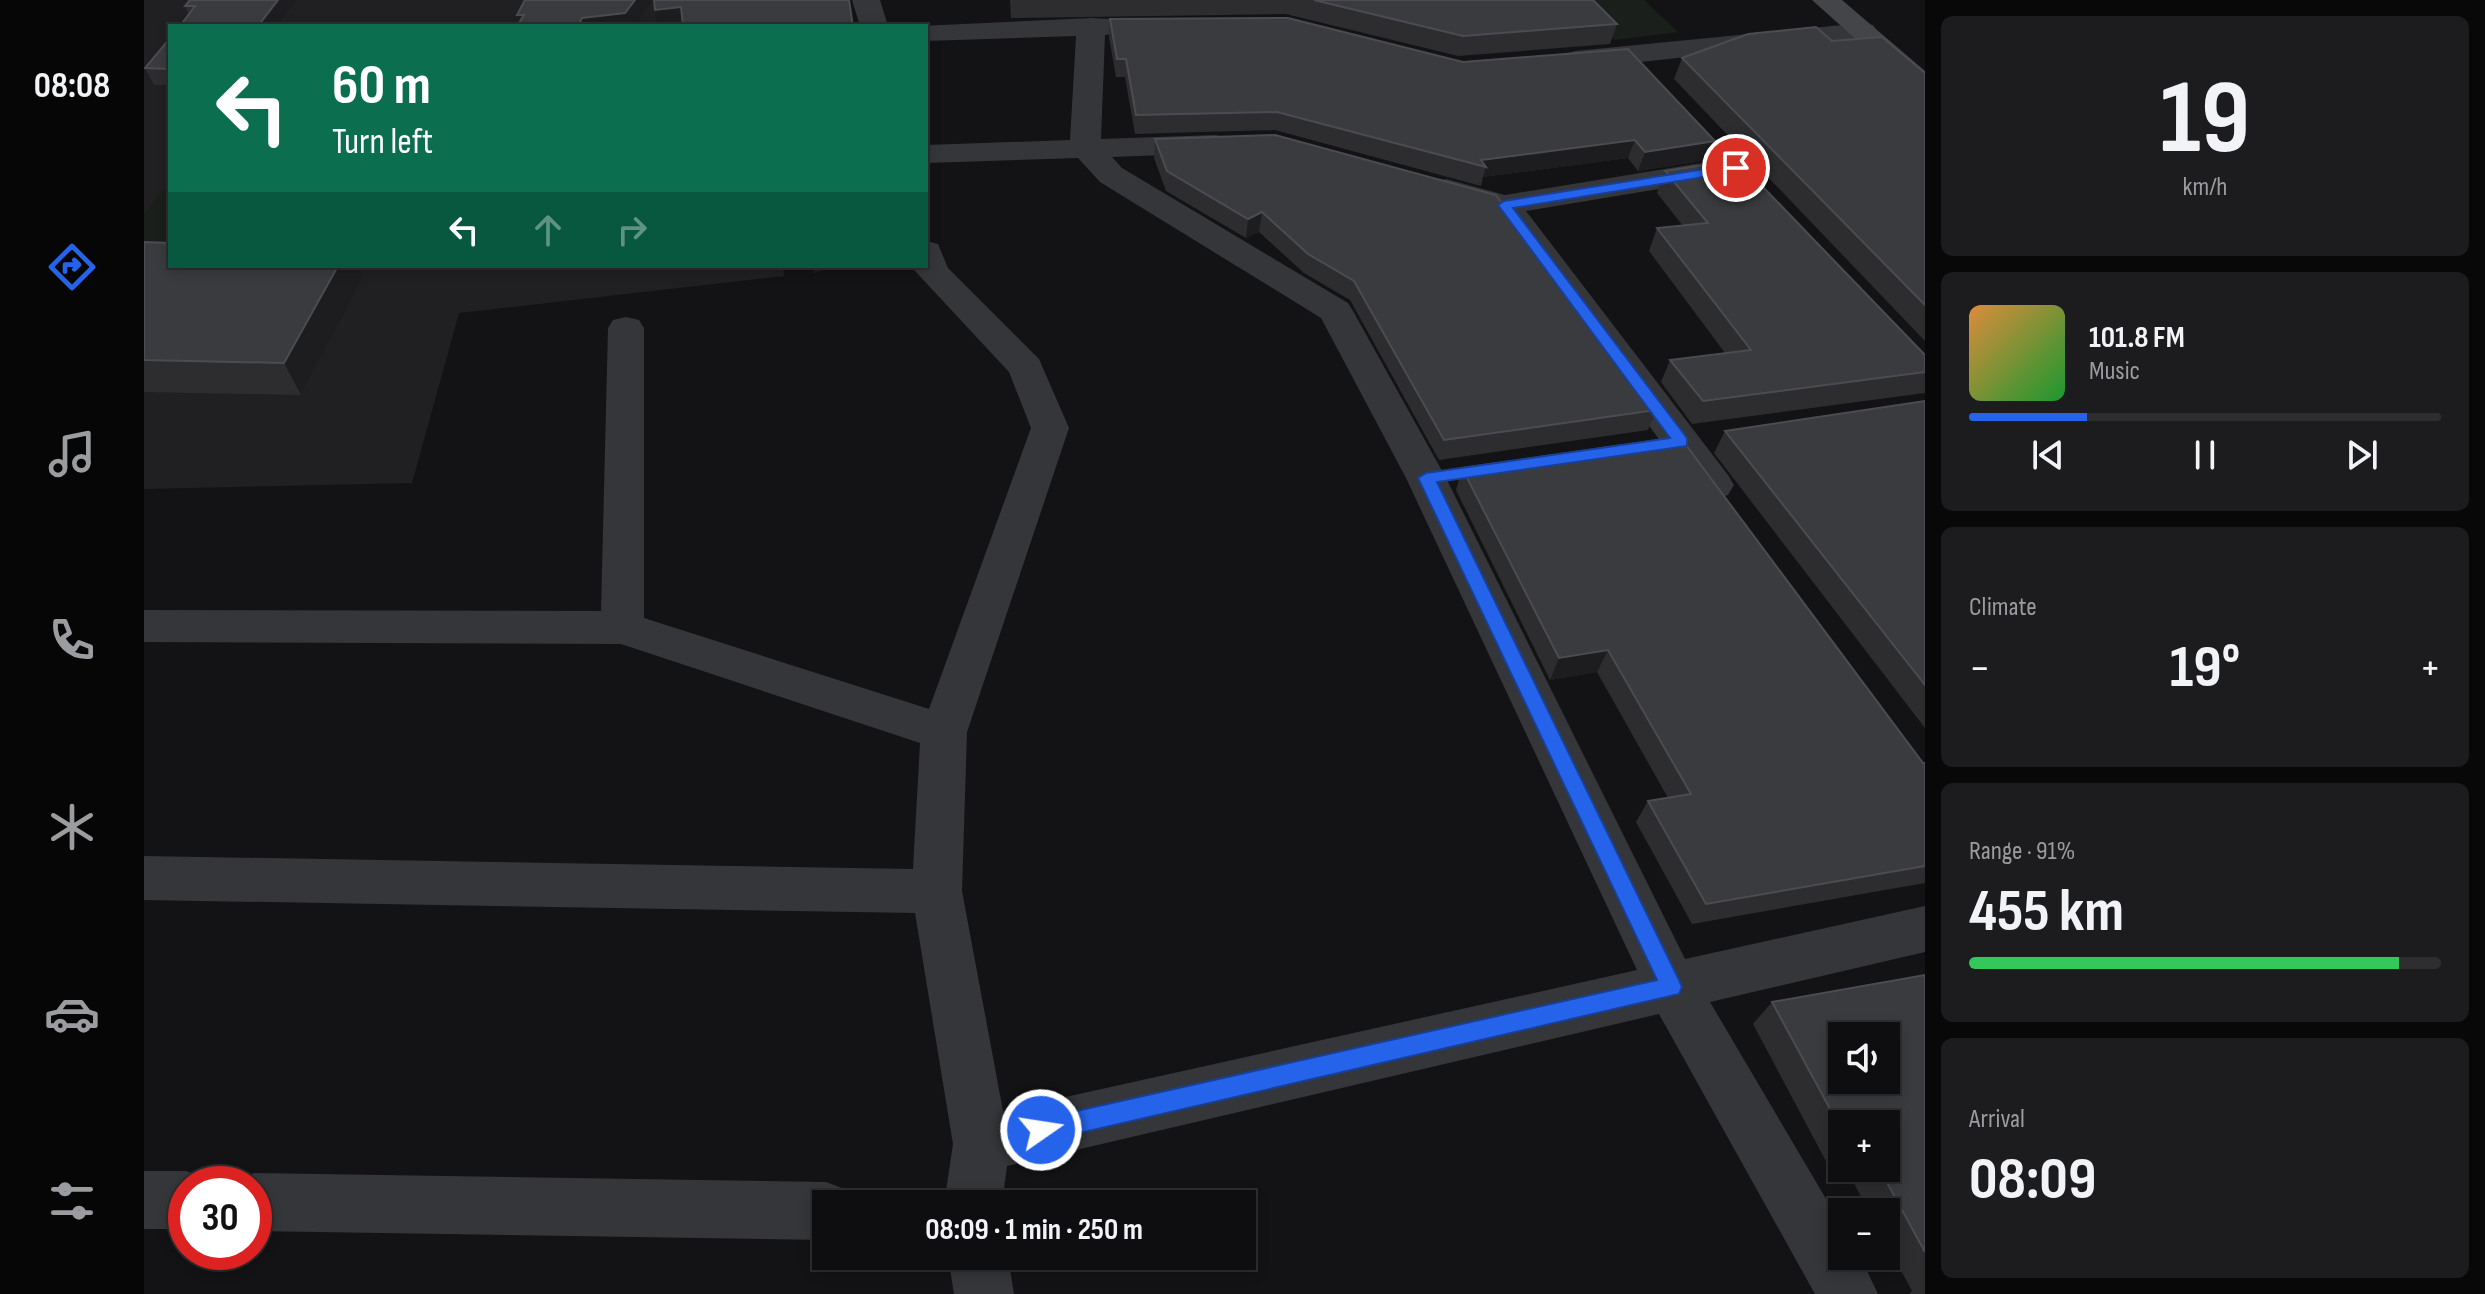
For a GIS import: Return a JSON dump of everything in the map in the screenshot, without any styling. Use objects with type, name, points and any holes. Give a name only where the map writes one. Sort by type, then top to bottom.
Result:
[{"type":"main road","points":[[1826,0],[1923,83]]},
{"type":"street","points":[[866,0],[873,24]]},
{"type":"street","points":[[1091,26],[1085,147],[1111,175],[1335,311],[1441,476],[1672,987],[1848,1294]]},
{"type":"street","points":[[928,33],[1151,26]]},
{"type":"street","points":[[1552,61],[1640,67],[1863,31]]},
{"type":"street","points":[[928,154],[1243,143]]},
{"type":"street","points":[[1412,180],[1504,205],[1732,164]]},
{"type":"street","points":[[1504,205],[1738,517]]},
{"type":"street","points":[[928,258],[932,271],[1026,367],[1050,428],[944,732],[937,891],[981,1144],[975,1190]]},
{"type":"street","points":[[622,628],[626,328]]},
{"type":"street","points":[[1636,448],[1727,435]]},
{"type":"street","points":[[144,626],[622,628],[944,732]]},
{"type":"street","points":[[144,878],[937,891]]},
{"type":"street","points":[[981,1144],[1925,929]]},
{"type":"street","points":[[144,1200],[168,1200]]},
{"type":"street","points":[[272,1202],[812,1211]]},
{"type":"street","points":[[980,1270],[984,1294]]},
{"type":"shaded area","points":[[144,0],[747,0],[750,24],[168,24],[168,268],[783,268],[784,276],[459,313],[412,483],[144,489]]},
{"type":"shaded area","points":[[1575,0],[1644,0],[1678,32],[1615,40]]},
{"type":"shaded area","points":[[168,185],[168,266],[144,266],[144,214]]},
{"type":"shaded area","points":[[259,268],[376,268],[374,270]]},
{"type":"building","points":[[190,0],[278,0],[260,24],[182,24],[195,6],[185,6]]},
{"type":"building","points":[[525,0],[635,0],[625,13],[582,18],[579,24],[518,24],[524,15],[517,15]]},
{"type":"building","points":[[654,0],[849,0],[853,24],[683,24],[681,7],[655,10]]},
{"type":"building","points":[[1314,0],[1593,0],[1617,24],[1463,36]]},
{"type":"building","points":[[1288,18],[1463,62],[1628,49],[1715,141],[1645,152],[1635,140],[1481,160],[1486,167],[1277,112],[1136,115],[1126,59],[1117,59],[1110,19]]},
{"type":"building","points":[[1816,27],[1832,41],[1882,37],[1925,73],[1925,305],[1682,58],[1748,34]]},
{"type":"building","points":[[168,40],[168,69],[145,68]]},
{"type":"building","points":[[1275,135],[1496,195],[1656,410],[1444,440],[1354,281],[1308,254],[1262,212],[1248,219],[1167,171],[1155,139]]},
{"type":"building","points":[[1737,160],[1925,355],[1925,372],[1703,401],[1670,360],[1751,350],[1657,228],[1708,223],[1665,171]]},
{"type":"building","points":[[144,242],[168,243],[168,268],[337,268],[284,363],[144,360]]},
{"type":"building","points":[[1925,401],[1925,685],[1725,431]]},
{"type":"building","points":[[1680,437],[1925,763],[1925,866],[1706,904],[1648,801],[1691,794],[1608,650],[1559,658],[1462,468]]},
{"type":"building","points":[[1925,975],[1925,1252],[1900,1206],[1900,1198],[1895,1198],[1887,1182],[1900,1182],[1900,1110],[1831,1110],[1772,1002]]},
{"type":"route","points":[[1041,1130],[1672,987],[1426,478],[1681,442],[1504,205],[1736,168]]}]
